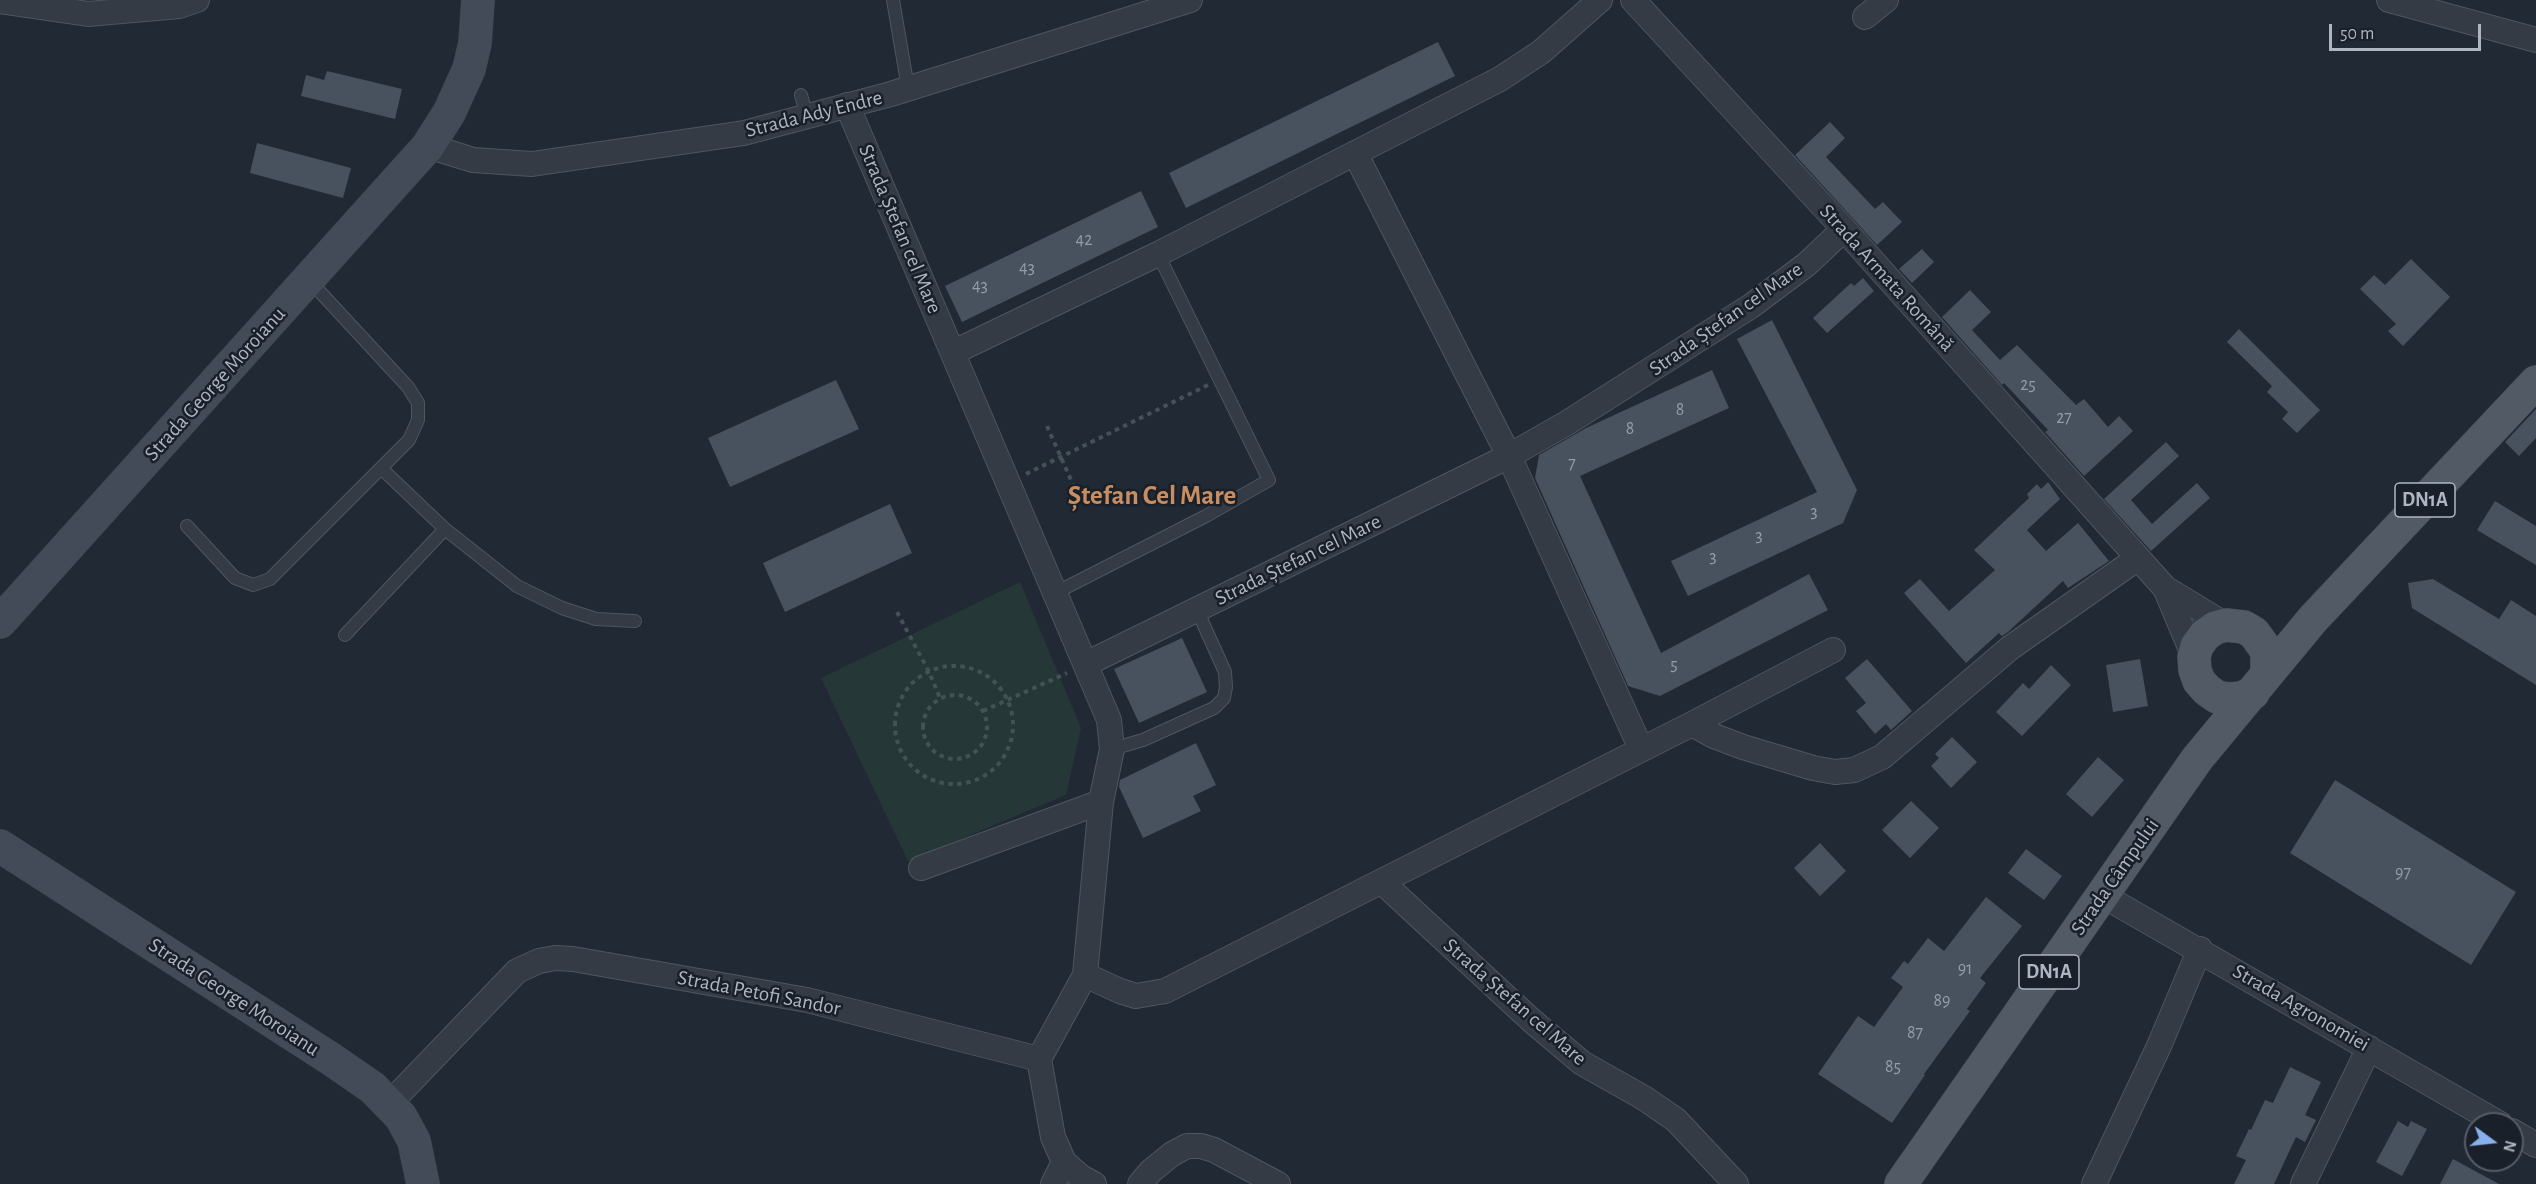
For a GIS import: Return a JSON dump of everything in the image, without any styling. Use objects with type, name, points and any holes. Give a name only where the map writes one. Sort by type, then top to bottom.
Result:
[{"type":"main road","name":"Strada George Moroianu","points":[[0,622],[428,146],[449,113],[468,69],[476,43],[478,0]]},
{"type":"main road","name":"Strada Câmpului","points":[[1901,1184],[2197,759],[2313,619],[2536,382]]},
{"type":"main road","points":[[2197,759],[2203,718],[2196,669],[2198,646],[2205,635],[2215,628],[2285,627],[2313,619]]},
{"type":"main road","points":[[2196,669],[2207,690],[2223,698],[2241,698],[2260,683],[2267,651],[2254,633],[2235,626]]},
{"type":"main road","name":"Strada George Moroianu","points":[[0,846],[331,1059],[390,1103],[401,1117],[414,1141],[423,1184]]},
{"type":"street","points":[[0,2],[88,14],[179,6],[197,0]]},
{"type":"street","name":"Strada Ady Endre","points":[[428,146],[473,160],[532,164],[744,133],[804,105],[847,105],[1190,0]]},
{"type":"street","points":[[954,352],[1158,254],[1500,79],[1541,52],[1600,0]]},
{"type":"street","name":"Strada Armata Română","points":[[1633,0],[1844,229],[2165,588],[2196,669]]},
{"type":"street","points":[[1865,17],[1886,0]]},
{"type":"street","points":[[2389,0],[2536,40]]},
{"type":"street","name":"Strada Ștefan cel Mare","points":[[847,105],[1110,720],[1112,749],[1101,802],[1085,975],[1039,1059]]},
{"type":"street","points":[[1355,153],[1509,456],[1641,749]]},
{"type":"street","name":"Strada Ștefan cel Mare","points":[[1086,664],[1509,456],[1609,398],[1711,333],[1783,282],[1844,229]]},
{"type":"street","points":[[1692,724],[1714,736],[1743,747],[1814,768],[1835,772],[1854,770],[1882,757],[2010,648],[2138,558]]},
{"type":"street","points":[[2165,588],[2235,626]]},
{"type":"street","points":[[1085,975],[1120,992],[1136,996],[1165,991],[1692,724],[1833,650]]},
{"type":"street","points":[[921,868],[1101,802]]},
{"type":"street","name":"Strada Ștefan cel Mare","points":[[1382,882],[1531,1020],[1582,1063],[1644,1098],[1676,1120],[1736,1184]]},
{"type":"street","name":"Strada Agronomiei","points":[[2102,895],[2479,1112]]},
{"type":"street","points":[[2094,1184],[2159,1046],[2200,950]]},
{"type":"street","name":"Strada Petofi Sandor","points":[[390,1103],[517,971],[539,961],[555,958],[573,959],[807,1000],[1039,1059]]},
{"type":"street","points":[[2303,1184],[2369,1048]]},
{"type":"street","points":[[1039,1059],[1053,1137],[1064,1162],[1081,1177],[1094,1184]]},
{"type":"street","points":[[1140,1184],[1151,1171],[1172,1154],[1187,1146],[1201,1146],[1214,1150],[1278,1184]]},
{"type":"street","points":[[1053,1184],[1064,1162]]},
{"type":"lane","points":[[893,0],[908,88]]},
{"type":"lane","points":[[1055,593],[1206,516],[1269,480],[1158,254]]},
{"type":"lane","points":[[187,526],[235,578],[253,585],[270,579],[409,440],[418,420],[418,403],[408,387],[309,280]]},
{"type":"lane","points":[[381,468],[446,529],[517,586],[562,608],[596,619],[635,621]]},
{"type":"lane","points":[[345,634],[446,529]]},
{"type":"lane","points":[[1112,749],[1143,740],[1215,708],[1224,698],[1225,672],[1197,610]]},
{"type":"path","points":[[1009,482],[1219,379]]},
{"type":"path","points":[[1047,426],[1075,489]]},
{"type":"path","points":[[897,612],[940,698]]},
{"type":"path","points":[[983,711],[1086,664]]},
{"type":"path","points":[[947,666],[965,667],[983,673],[997,684],[1008,700],[1013,717],[1012,736],[1006,754],[995,768],[980,779],[962,784],[943,783],[926,777],[911,766],[901,751],[896,733],[896,714],[902,697],[913,682],[929,672],[947,666]]},
{"type":"path","points":[[960,695],[977,704],[983,711],[986,722],[983,743],[966,757],[945,758],[935,753],[928,745],[923,724],[932,704],[940,698],[960,695]]},
{"type":"shaded area","points":[[1020,582],[1081,728],[1066,795],[908,861],[821,678]]},
{"type":"building","points":[[1438,42],[1455,76],[1186,208],[1169,173]]},
{"type":"building","points":[[327,71],[402,89],[395,119],[301,96],[306,75],[324,80]]},
{"type":"building","points":[[1830,122],[1845,138],[1826,157],[1875,209],[1883,202],[1902,222],[1877,245],[1795,155]]},
{"type":"building","points":[[257,143],[351,168],[343,198],[250,173]]},
{"type":"building","points":[[1141,191],[1158,227],[962,322],[945,286]]},
{"type":"building","points":[[1922,249],[1934,262],[1912,283],[1899,269]]},
{"type":"building","points":[[2411,259],[2450,297],[2403,346],[2388,331],[2396,324],[2360,289],[2374,275],[2385,285]]},
{"type":"building","points":[[1863,278],[1874,291],[1827,333],[1813,318],[1851,283],[1854,286]]},
{"type":"building","points":[[1970,290],[1991,312],[1972,330],[2000,360],[2017,345],[2076,405],[2084,399],[2108,427],[2119,416],[2133,431],[2084,476],[2045,432],[2048,430],[2004,383],[2002,385],[1942,317]]},
{"type":"building","points":[[1772,320],[1857,490],[1843,523],[1688,596],[1671,561],[1817,492],[1737,339]]},
{"type":"building","points":[[2239,329],[2320,410],[2297,433],[2282,419],[2288,412],[2267,392],[2272,386],[2227,342]]},
{"type":"building","points":[[1712,370],[1729,408],[1580,476],[1661,653],[1809,574],[1828,610],[1660,696],[1628,686],[1535,478],[1539,455],[1586,428]]},
{"type":"building","points":[[836,380],[859,429],[730,487],[708,438]]},
{"type":"building","points":[[2536,409],[2536,438],[2519,456],[2505,442]]},
{"type":"building","points":[[2166,442],[2179,456],[2131,500],[2152,524],[2197,483],[2210,498],[2151,551],[2104,499]]},
{"type":"building","points":[[2048,482],[2060,499],[2027,530],[2046,551],[2078,523],[2109,561],[2068,588],[2063,581],[2008,632],[2002,636],[1999,633],[1966,663],[1904,593],[1920,579],[1949,611],[1995,570],[1974,550],[2029,498],[2027,494],[2037,484],[2041,489]]},
{"type":"building","points":[[2495,501],[2536,526],[2536,565],[2477,530]]},
{"type":"building","points":[[890,504],[912,553],[785,612],[763,563]]},
{"type":"building","points":[[2433,579],[2499,619],[2511,600],[2536,616],[2536,685],[2412,608],[2408,583]]},
{"type":"building","points":[[1182,638],[1207,692],[1139,723],[1114,669]]},
{"type":"building","points":[[1867,659],[1912,711],[1891,730],[1886,724],[1875,734],[1856,711],[1866,703],[1845,678]]},
{"type":"building","points":[[2140,659],[2148,706],[2113,712],[2106,665]]},
{"type":"building","points":[[2051,665],[2071,685],[2022,736],[1996,712],[2023,683],[2029,689]]},
{"type":"building","points":[[1952,737],[1977,762],[1951,788],[1931,766],[1939,758],[1935,754]]},
{"type":"building","points":[[1196,743],[1216,785],[1193,796],[1201,811],[1143,838],[1119,787],[1120,780]]},
{"type":"building","points":[[2098,757],[2124,780],[2092,817],[2066,794]]},
{"type":"building","points":[[2335,780],[2516,892],[2471,965],[2290,853]]},
{"type":"building","points":[[1911,801],[1939,828],[1910,858],[1882,830]]},
{"type":"building","points":[[1820,843],[1846,871],[1820,896],[1794,868]]},
{"type":"building","points":[[2026,849],[2062,876],[2044,900],[2008,873]]},
{"type":"building","points":[[1986,897],[2022,926],[1980,978],[1986,983],[1967,1009],[1970,1011],[1892,1123],[1818,1074],[1858,1016],[1874,1027],[1903,987],[1891,978],[1904,961],[1908,964],[1928,938],[1944,951]]},
{"type":"building","points":[[2290,1067],[2321,1082],[2305,1115],[2316,1120],[2305,1142],[2296,1137],[2274,1184],[2234,1184],[2246,1160],[2236,1156],[2265,1100],[2273,1103]]},
{"type":"building","points":[[2398,1121],[2408,1127],[2411,1121],[2427,1129],[2402,1176],[2376,1162]]},
{"type":"building","points":[[2453,1159],[2464,1165],[2464,1172],[2477,1172],[2499,1184],[2440,1184]]},
{"type":"district","name":"Ștefan Cel Mare","points":[[1152,496]]}]
